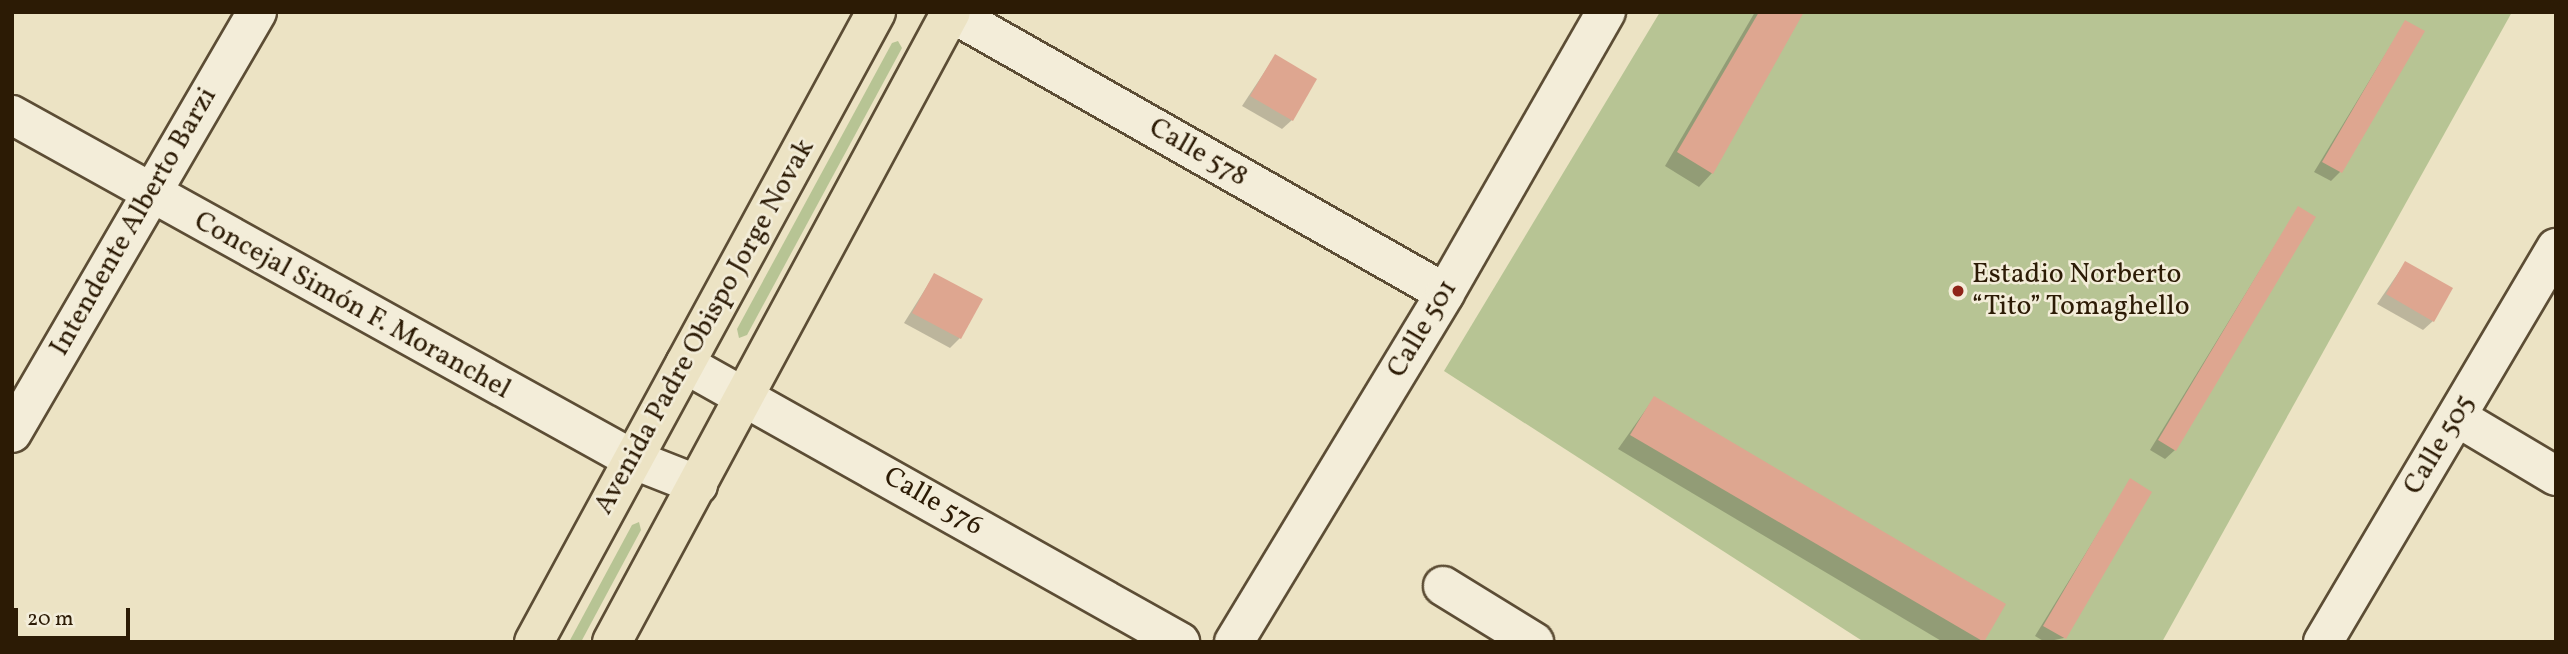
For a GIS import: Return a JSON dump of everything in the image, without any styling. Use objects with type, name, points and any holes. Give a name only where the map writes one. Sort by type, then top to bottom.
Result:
[{"type":"main road","name":"Avenida Padre Obispo Jorge Novak","points":[[534,642],[876,12]]},
{"type":"main road","points":[[612,642],[950,12]]},
{"type":"street","name":"Intendente Alberto Barzi","points":[[12,433],[257,12]]},
{"type":"street","name":"Calle 578","points":[[950,12],[1445,293]]},
{"type":"street","name":"Calle 501","points":[[1234,642],[1445,293],[1606,12]]},
{"type":"street","name":"Concejal Simón F. Moranchel","points":[[12,115],[149,195],[632,459],[698,485]]},
{"type":"street","name":"Calle 505","points":[[2323,642],[2556,248]]},
{"type":"street","name":"Calle 576","points":[[685,365],[744,395],[1180,642]]},
{"type":"street","points":[[2457,417],[2556,477]]},
{"type":"street","points":[[1443,586],[1534,642]]},
{"type":"green space","name":"Estadio Norberto “Tito” Tomaghello","points":[[1660,12],[2512,12],[2162,642],[1864,642],[1444,371]]},
{"type":"green space","points":[[898,41],[902,48],[747,335],[739,338],[737,329],[892,43]]},
{"type":"green space","points":[[639,522],[641,530],[581,642],[569,642],[632,525]]},
{"type":"building","points":[[1759,12],[1804,12],[1713,174],[1677,152]]},
{"type":"building","points":[[2405,20],[2425,31],[2342,173],[2322,162]]},
{"type":"building","points":[[1275,54],[1317,79],[1293,121],[1250,96]]},
{"type":"building","points":[[2298,206],[2316,217],[2176,451],[2158,440]]},
{"type":"building","points":[[2405,261],[2453,288],[2434,322],[2386,294]]},
{"type":"building","points":[[934,273],[983,299],[961,339],[912,313]]},
{"type":"building","points":[[1654,396],[2006,604],[1984,642],[1630,435]]},
{"type":"building","points":[[2130,478],[2152,492],[2066,639],[2043,626]]},
{"type":"place","name":"Estadio Norberto “Tito” Tomaghello","points":[[1958,291]]}]
